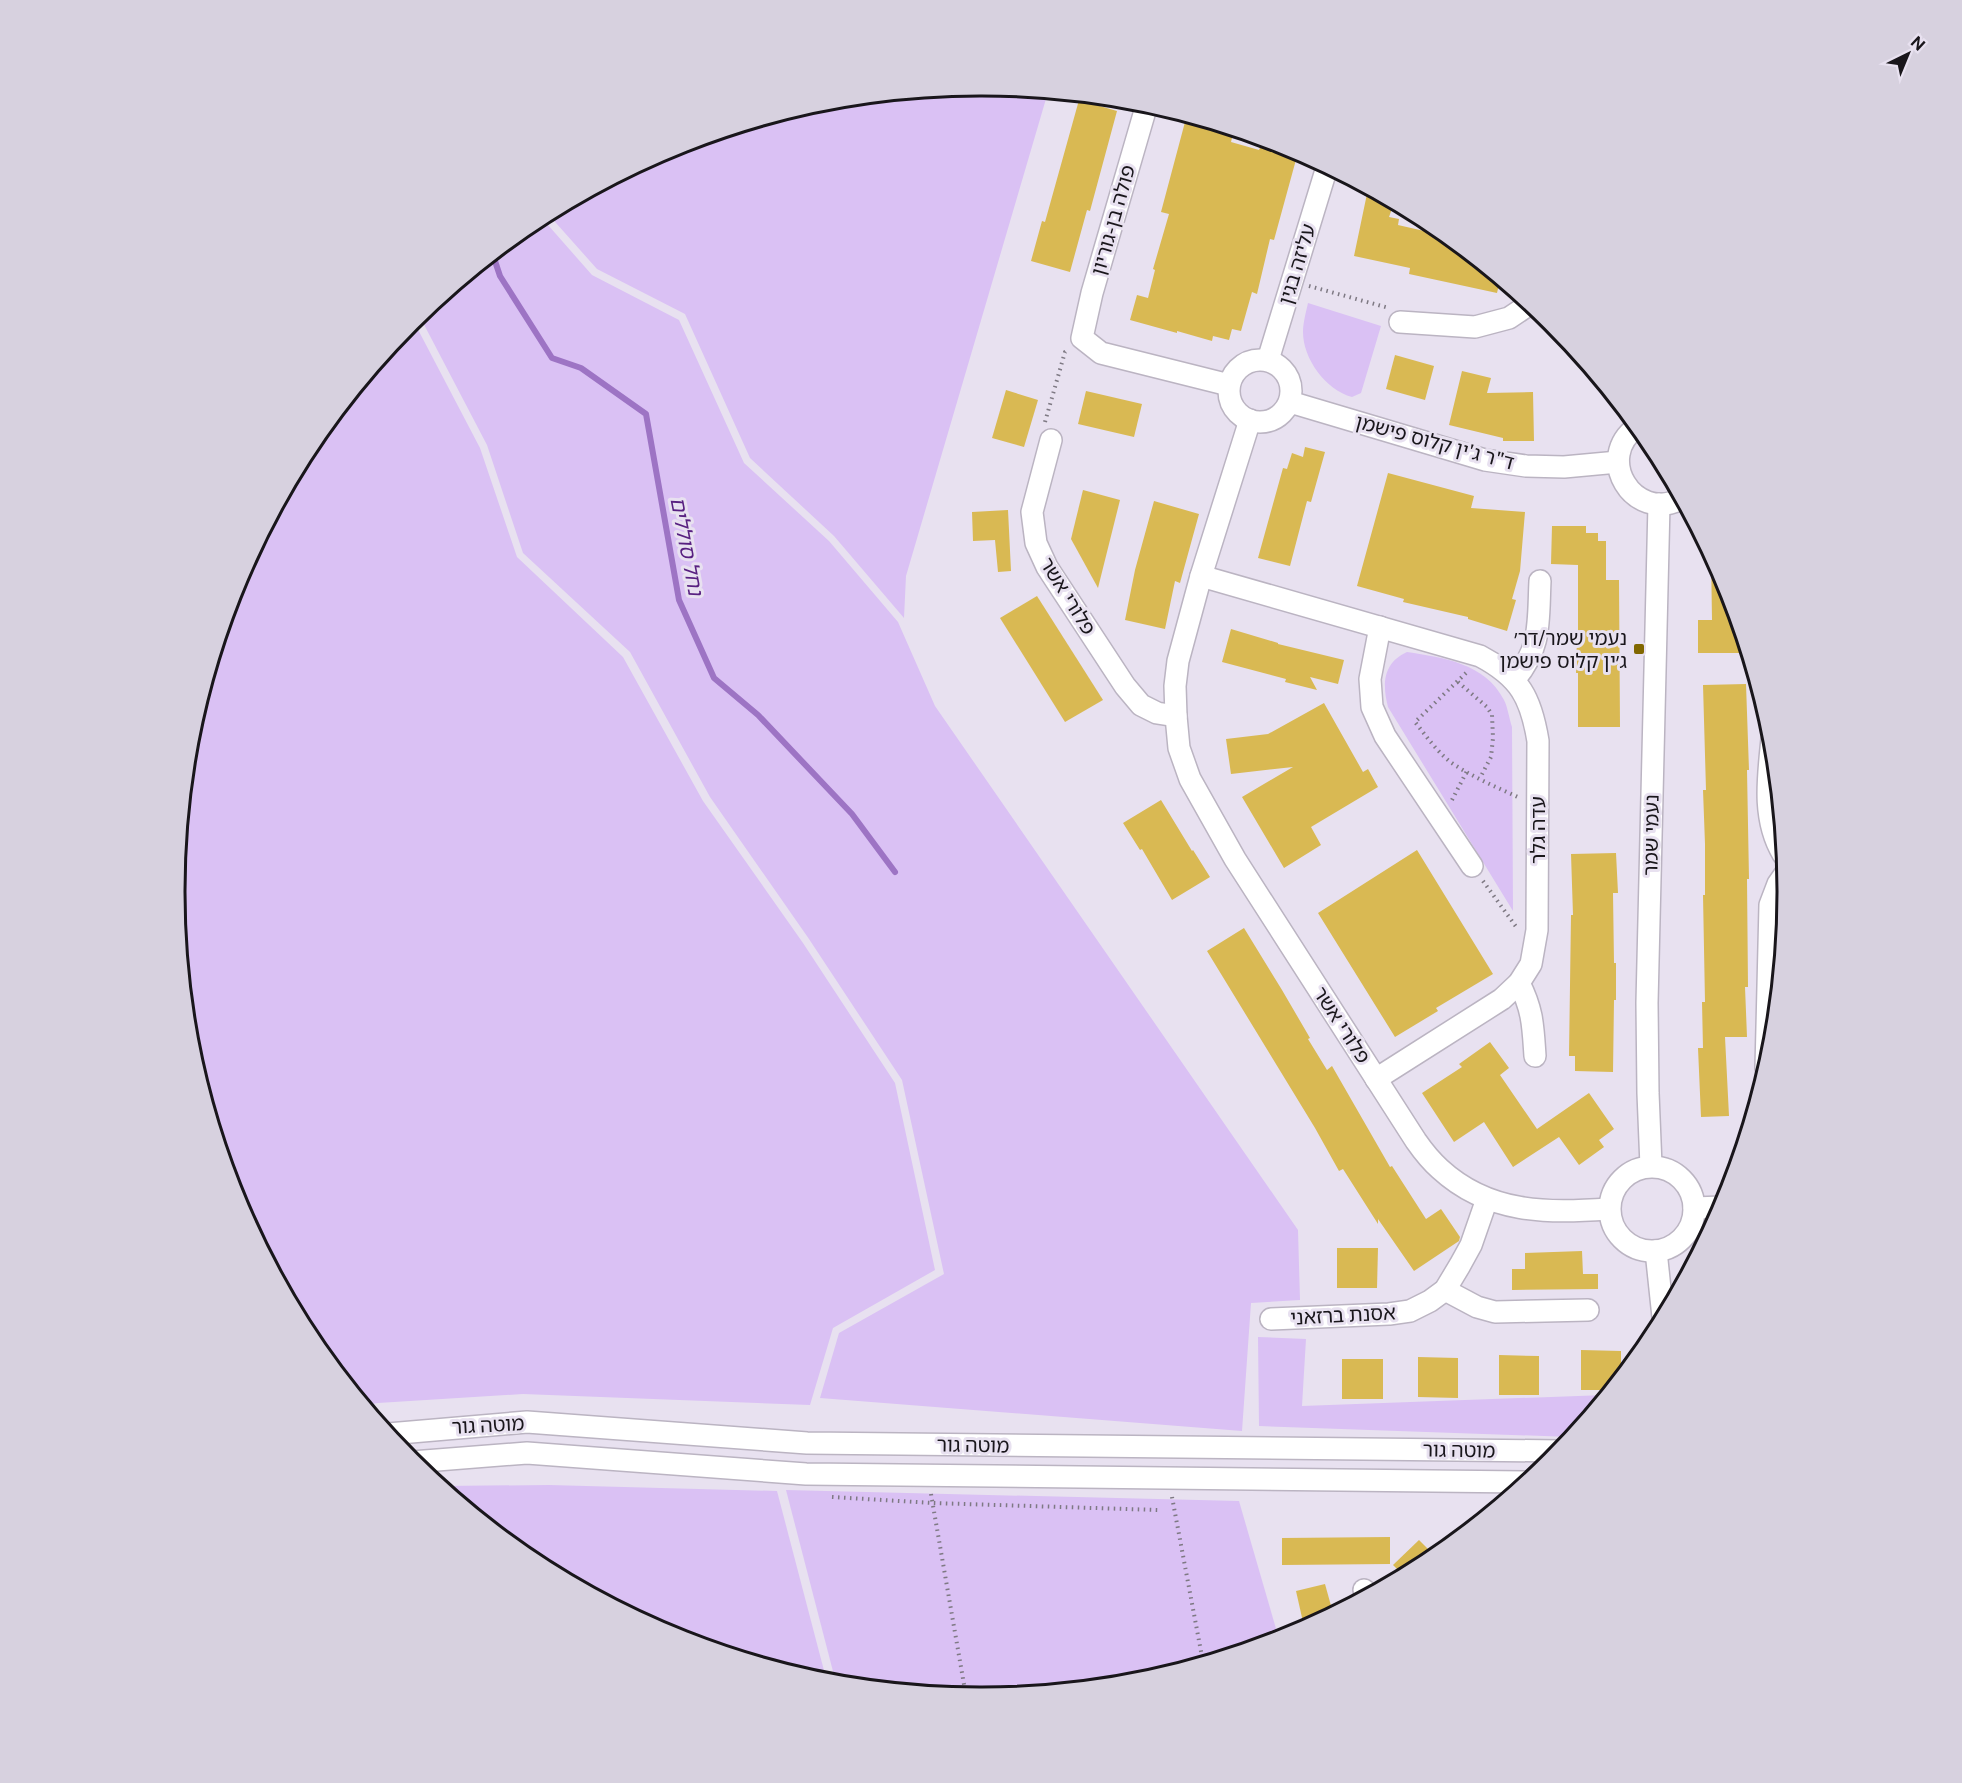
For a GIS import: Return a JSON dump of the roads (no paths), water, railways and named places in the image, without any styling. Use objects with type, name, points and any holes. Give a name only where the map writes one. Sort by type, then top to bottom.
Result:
[{"type":"street","name":"פולה בן-גוריון","points":[[1144,113],[1092,293],[1083,338],[1101,354],[1229,385]]},
{"type":"street","name":"עליזה בגין","points":[[1268,360],[1325,174]]},
{"type":"street","points":[[1400,322],[1475,327],[1509,318],[1523,309]]},
{"type":"street","points":[[1260,359],[1268,360],[1285,371],[1290,380],[1292,391],[1290,402],[1282,414],[1274,419],[1264,422],[1250,420],[1237,412],[1231,403],[1229,385],[1239,367],[1260,359]]},
{"type":"street","name":"ד\"ר ג'ין קלוס פישמן","points":[[1290,402],[1485,460],[1526,466],[1618,462]]},
{"type":"street","name":"פלורי אשר","points":[[1250,420],[1201,576],[1178,661],[1175,686],[1179,748],[1190,778],[1210,818],[1235,859],[1416,1141],[1438,1168],[1460,1185],[1487,1199],[1524,1209],[1549,1211],[1609,1209]]},
{"type":"street","points":[[1631,434],[1620,449],[1618,462],[1620,475],[1626,487],[1646,502],[1659,504],[1674,502]]},
{"type":"street","name":"פלורי אשר","points":[[1051,440],[1032,512],[1036,543],[1047,567],[1125,686],[1141,705],[1156,713],[1176,716]]},
{"type":"street","name":"נעמי שמר","points":[[1652,1166],[1647,1004],[1659,504]]},
{"type":"street","name":"עדה גלר","points":[[1201,576],[1480,656],[1500,667],[1514,680],[1527,699],[1534,717],[1538,741],[1537,930],[1531,964],[1519,982],[1502,999],[1376,1079]]},
{"type":"street","points":[[1514,680],[1531,656],[1537,640],[1540,581]]},
{"type":"street","points":[[1380,627],[1370,679],[1372,707],[1385,736],[1472,866]]},
{"type":"street","points":[[1768,778],[1769,817],[1775,835]]},
{"type":"street","points":[[1767,1010],[1770,905],[1777,887]]},
{"type":"street","points":[[1519,982],[1528,1001],[1532,1017],[1535,1056]]},
{"type":"street","points":[[1652,1166],[1661,1167],[1678,1175],[1690,1190],[1694,1208],[1693,1219],[1683,1238],[1666,1249],[1656,1251],[1644,1250],[1623,1240],[1611,1221],[1609,1209],[1611,1198],[1622,1179],[1630,1172],[1652,1166]]},
{"type":"street","name":"אסנת ברזאני","points":[[1271,1319],[1389,1314],[1410,1311],[1430,1301],[1445,1290],[1471,1245],[1487,1199]]},
{"type":"street","points":[[1694,1208],[1711,1207]]},
{"type":"street","points":[[1656,1251],[1661,1302]]},
{"type":"street","points":[[1445,1290],[1477,1307],[1496,1312],[1588,1310]]},
{"type":"street","name":"מוטה גור","points":[[399,1433],[527,1422],[807,1443],[1547,1451]]},
{"type":"street","name":"מוטה גור","points":[[425,1461],[527,1453],[806,1474],[1515,1482]]},
{"type":"waterway","name":"נחל סוללים","points":[[495,261],[500,276],[552,358],[581,368],[646,414],[679,600],[714,678],[758,715],[852,814],[895,872]]},
{"type":"place","name":"נעמי שמר/דר׳ ג׳ין קלוס פישמן","points":[[1639,649]]}]
